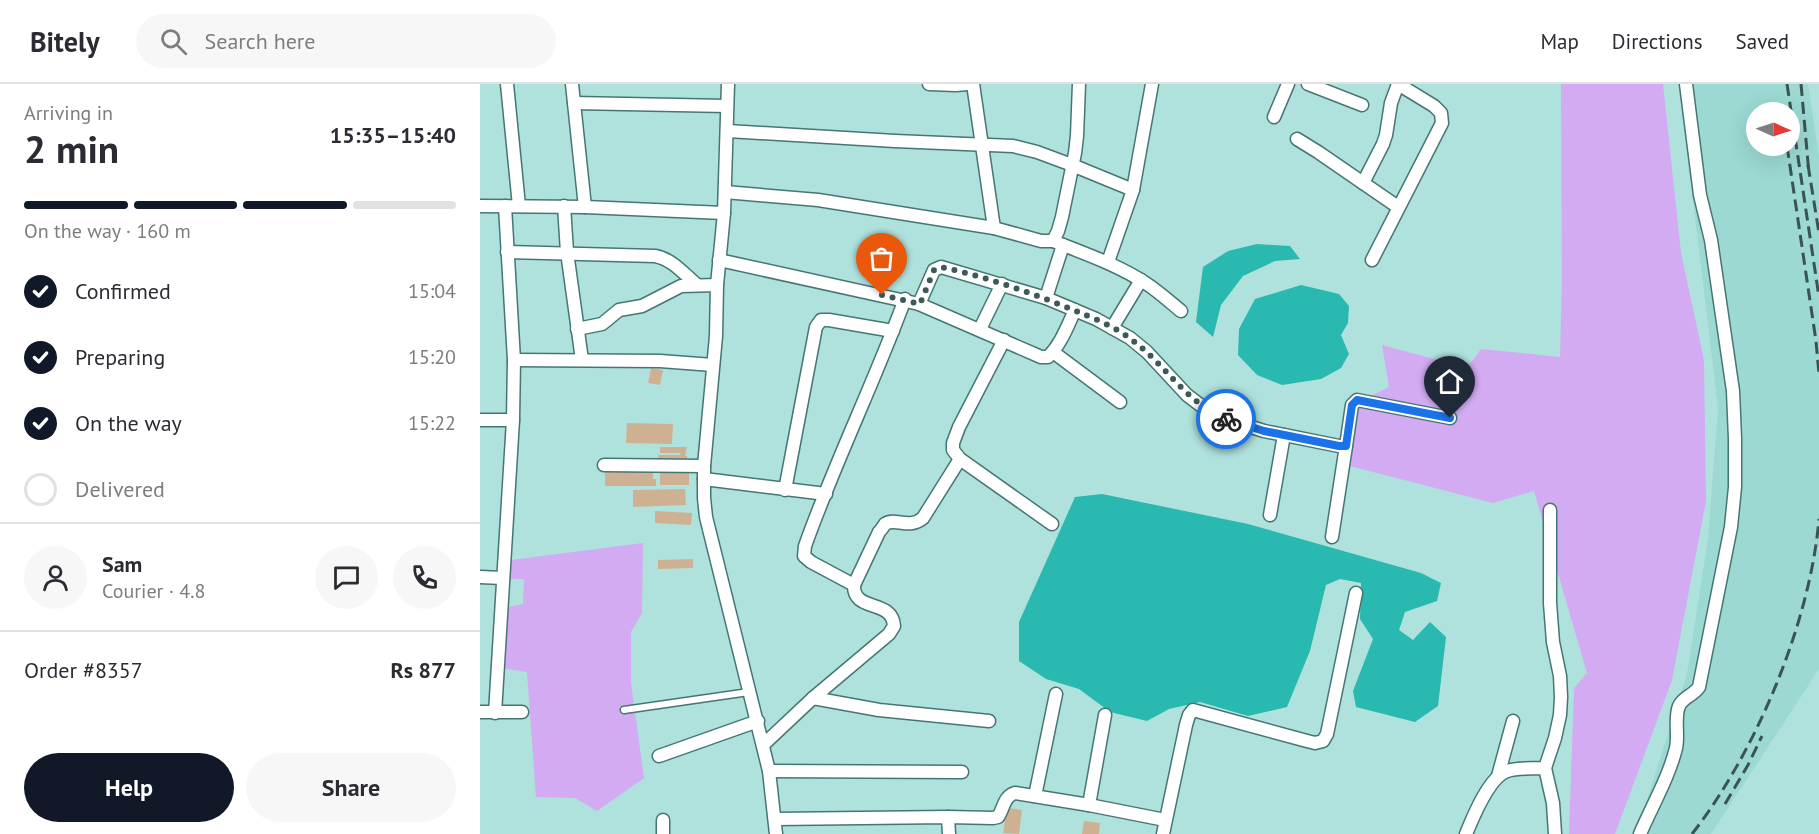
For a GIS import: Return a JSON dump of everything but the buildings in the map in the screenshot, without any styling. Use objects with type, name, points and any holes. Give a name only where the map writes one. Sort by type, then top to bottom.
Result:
[{"type":"street","points":[[507,84],[519,206]]},
{"type":"street","points":[[572,84],[585,207]]},
{"type":"street","points":[[728,84],[724,213],[704,466],[704,498],[706,517],[758,721],[768,771],[776,834]]},
{"type":"street","points":[[929,84],[967,84]]},
{"type":"street","points":[[973,84],[994,228]]},
{"type":"street","points":[[1046,298],[1077,136],[1078,84]]},
{"type":"street","points":[[1107,262],[1132,190],[1152,84]]},
{"type":"street","points":[[1274,117],[1288,84]]},
{"type":"street","points":[[1308,84],[1362,105]]},
{"type":"street","points":[[1363,183],[1383,144],[1391,103],[1398,84],[1434,106],[1441,113],[1442,123],[1372,260]]},
{"type":"street","points":[[1640,834],[1676,747],[1680,704],[1699,687],[1724,565],[1735,487],[1733,391],[1711,240],[1701,195],[1686,84]]},
{"type":"street","points":[[574,103],[727,106]]},
{"type":"street","points":[[728,131],[1024,148],[1132,190]]},
{"type":"street","points":[[1297,139],[1398,207]]},
{"type":"street","points":[[725,192],[818,200],[994,228],[1041,241],[1058,243],[1107,262],[1150,285],[1180,311]]},
{"type":"street","points":[[480,206],[564,206],[724,213]]},
{"type":"street","points":[[495,713],[513,420],[514,360],[505,206]]},
{"type":"street","points":[[564,206],[567,252],[582,360]]},
{"type":"street","points":[[507,252],[655,256],[664,258],[696,284]]},
{"type":"street","points":[[719,260],[905,299],[980,329],[1041,357],[1048,357],[1053,352],[1063,337],[1075,310]]},
{"type":"street","points":[[920,304],[934,270],[941,267],[1046,298],[1096,319],[1130,338],[1147,352],[1187,395],[1204,408],[1243,426],[1346,446]]},
{"type":"street","points":[[1112,328],[1140,280]]},
{"type":"street","points":[[980,329],[1002,284]]},
{"type":"street","points":[[577,329],[602,324],[619,310],[642,306],[681,286],[717,285]]},
{"type":"street","points":[[854,585],[811,562],[804,555],[805,546],[905,299]]},
{"type":"street","points":[[785,490],[816,327],[821,320],[829,320],[893,331]]},
{"type":"street","points":[[1004,340],[956,435],[953,450],[960,459],[1053,524]]},
{"type":"street","points":[[1053,352],[1120,402]]},
{"type":"street","points":[[514,360],[713,365]]},
{"type":"street","points":[[1332,537],[1352,405],[1357,400],[1450,418]]},
{"type":"street","points":[[480,420],[513,420]]},
{"type":"street","points":[[1270,516],[1284,435]]},
{"type":"street","points":[[763,745],[889,634],[894,627],[894,618],[888,612],[857,599],[854,585],[885,524],[891,522],[918,523],[960,459]]},
{"type":"street","points":[[604,465],[704,466]]},
{"type":"street","points":[[704,479],[826,494]]},
{"type":"street","points":[[1550,510],[1550,603],[1561,697],[1556,738],[1545,768],[1553,802],[1555,834]]},
{"type":"street","points":[[480,577],[503,578]]},
{"type":"street","points":[[1163,834],[1186,724],[1193,710],[1315,743],[1323,741],[1327,734],[1356,593]]},
{"type":"street","points":[[1035,796],[1056,694]]},
{"type":"street","points":[[813,699],[887,711],[989,721]]},
{"type":"street","points":[[480,712],[522,712]]},
{"type":"street","points":[[1089,805],[1105,715]]},
{"type":"street","points":[[659,756],[758,721]]},
{"type":"street","points":[[1466,834],[1476,811],[1497,776],[1514,721]]},
{"type":"street","points":[[1497,776],[1508,771],[1545,768]]},
{"type":"street","points":[[768,771],[962,771]]},
{"type":"street","points":[[775,819],[993,818],[998,817],[1007,798],[1016,793],[1165,820]]},
{"type":"street","points":[[948,817],[949,834]]},
{"type":"street","points":[[663,820],[663,834]]},
{"type":"lane","points":[[624,710],[750,692]]},
{"type":"shaded area","points":[[1561,84],[1663,84],[1681,253],[1704,360],[1706,501],[1672,680],[1615,834],[1569,834],[1574,688],[1587,673],[1534,491],[1493,503],[1346,465],[1357,403],[1389,387],[1382,345],[1467,368],[1481,349],[1560,357]]},
{"type":"shaded area","points":[[1679,84],[1808,84],[1819,156],[1819,669],[1711,834],[1636,834],[1687,674],[1708,539],[1718,408]]},
{"type":"shaded area","points":[[643,543],[642,613],[631,632],[631,683],[644,778],[597,811],[575,798],[536,797],[527,672],[502,668],[505,608],[523,604],[524,579],[508,579],[511,560]]},
{"type":"water","points":[[1257,244],[1290,246],[1300,259],[1275,261],[1243,276],[1221,305],[1213,337],[1196,322],[1203,267],[1228,251]]},
{"type":"water","points":[[1301,285],[1339,294],[1349,306],[1348,323],[1341,335],[1349,354],[1341,368],[1321,379],[1282,385],[1257,375],[1238,355],[1239,329],[1255,299]]},
{"type":"water","points":[[1102,494],[1248,524],[1421,573],[1441,583],[1437,601],[1405,612],[1399,630],[1413,640],[1430,622],[1446,637],[1438,706],[1415,722],[1356,707],[1353,691],[1373,639],[1360,619],[1361,583],[1340,579],[1326,585],[1310,651],[1287,707],[1248,716],[1200,702],[1169,709],[1147,721],[1110,712],[1079,689],[1046,679],[1019,661],[1019,622],[1075,497]]},
{"type":"railway","points":[[1787,84],[1819,297]]},
{"type":"railway","points":[[1801,84],[1809,174]]},
{"type":"railway","points":[[1788,156],[1819,374]]},
{"type":"railway","points":[[1808,165],[1819,233]]},
{"type":"railway","points":[[1692,834],[1738,765],[1776,685],[1792,643],[1804,601],[1814,559],[1819,519]]},
{"type":"railway","points":[[1725,804],[1762,736]]},
{"type":"way so far","points":[[882,295],[920,304],[934,270],[941,267],[1046,298],[1096,319],[1130,338],[1147,352],[1187,395],[1204,408],[1226,419]]},
{"type":"route","points":[[1226,419],[1264,431],[1346,446],[1352,405],[1357,400],[1450,418]]}]
